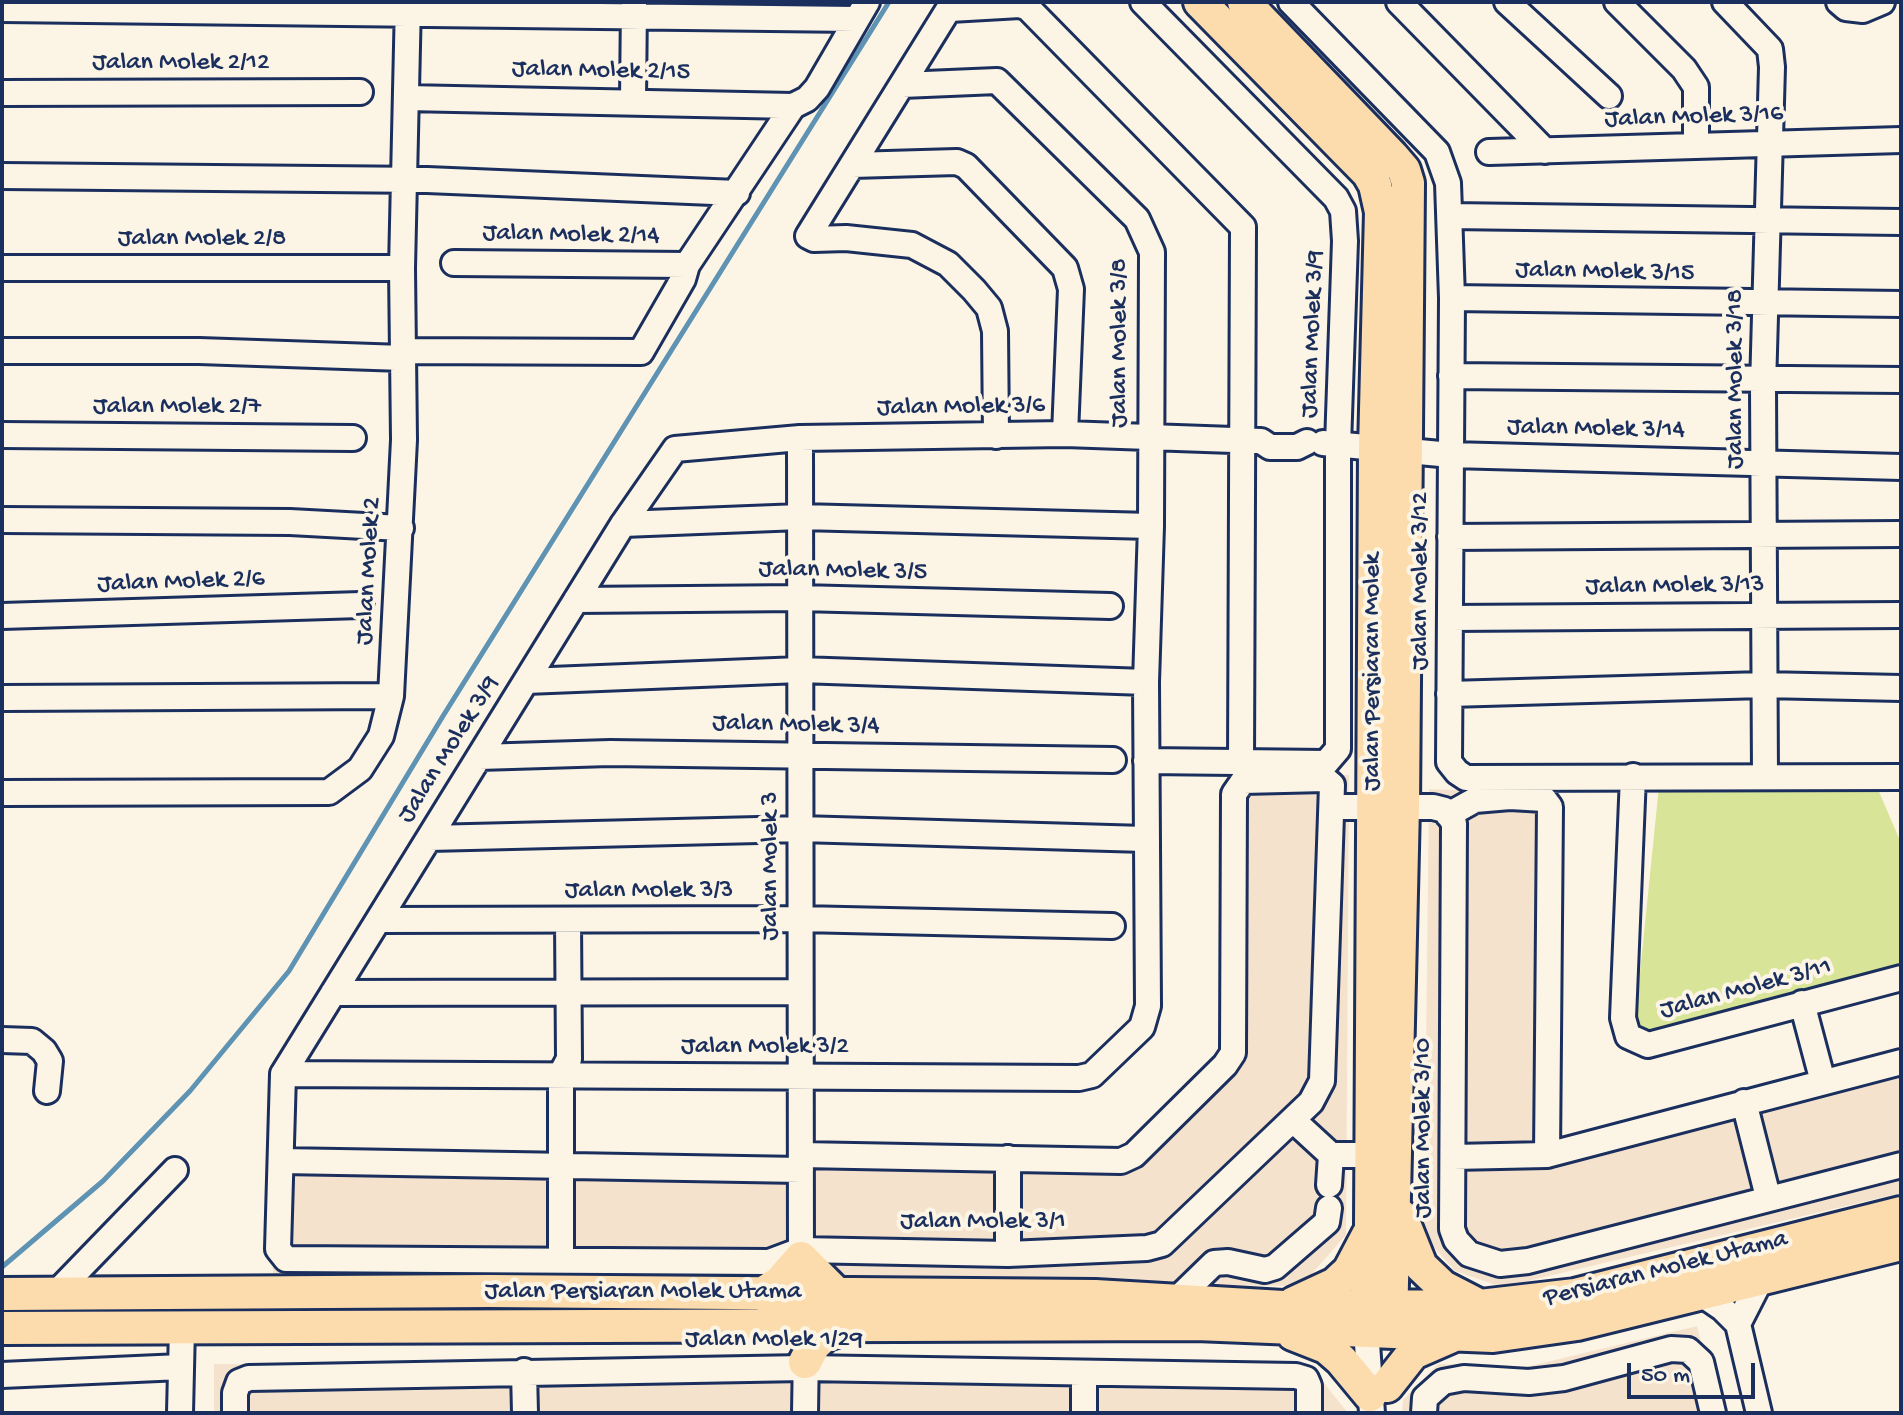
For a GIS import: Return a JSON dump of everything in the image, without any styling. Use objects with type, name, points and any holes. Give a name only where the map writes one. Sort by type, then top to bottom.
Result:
[{"type":"main road","name":"Jalan Persiaran Molek","points":[[1200,2],[1368,173],[1375,185],[1382,226],[1391,450],[1388,806],[1395,1130],[1394,1190],[1379,1318]]},
{"type":"main road","name":"Jalan Persiaran Molek","points":[[1244,2],[1404,170],[1410,196],[1391,450]]},
{"type":"main road","name":"Jalan Persiaran Molek","points":[[1379,1318],[1371,1226],[1372,1155],[1388,806]]},
{"type":"main road","points":[[1394,1190],[1407,1236],[1421,1266],[1443,1287],[1480,1306]]},
{"type":"main road","name":"Persiaran Molek Utama","points":[[1280,1318],[1379,1318],[1575,1295],[1901,1213]]},
{"type":"main road","points":[[1371,1226],[1361,1252],[1335,1284],[1280,1318],[1326,1347],[1378,1402],[1413,1353],[1455,1335],[1537,1332],[1901,1244]]},
{"type":"main road","points":[[762,1294],[789,1274],[801,1254],[837,1294]]},
{"type":"main road","points":[[804,1293],[813,1304],[846,1327]]},
{"type":"main road","name":"Jalan Persiaran Molek Utama","points":[[2,1294],[804,1293],[1178,1298],[1280,1318]]},
{"type":"main road","points":[[762,1294],[785,1303],[803,1327]]},
{"type":"main road","name":"Jalan Persiaran Molek Utama","points":[[2,1328],[846,1327],[1196,1324],[1280,1318]]},
{"type":"main road","name":"Persiaran Molek Utama","points":[[1379,1318],[1455,1335]]},
{"type":"main road","points":[[771,1327],[791,1338],[805,1365]]},
{"type":"main road","points":[[805,1365],[814,1345],[825,1335],[846,1327]]},
{"type":"street","name":"Jalan Molek 3/9","points":[[1143,2],[1336,198],[1343,211],[1338,445],[1338,749],[1326,763],[1241,762]]},
{"type":"street","name":"Jalan Molek 3/12","points":[[1291,2],[1437,152],[1448,183],[1452,298],[1449,762],[1466,778],[1901,777]]},
{"type":"street","points":[[1399,2],[1545,151]]},
{"type":"street","points":[[1617,2],[1684,69],[1696,87],[1696,145]]},
{"type":"street","name":"Jalan Molek 3/18","points":[[1725,2],[1770,49],[1764,380],[1765,775]]},
{"type":"street","points":[[1839,2],[1846,8],[1863,10],[1882,2]]},
{"type":"street","points":[[1514,4],[1609,96]]},
{"type":"street","points":[[996,436],[995,331],[989,308],[974,290],[948,264],[912,245],[846,238],[814,239],[808,236],[952,5],[1020,5],[1028,8],[1243,227],[1252,441],[1239,634],[1241,762],[1146,761]]},
{"type":"street","points":[[2,9],[407,6],[861,10],[817,88],[807,99],[793,106],[687,265],[683,279],[641,352],[2,351]]},
{"type":"street","name":"Jalan Molek 2","points":[[2,793],[329,792],[360,769],[381,736],[391,696],[401,528],[407,6]]},
{"type":"street","points":[[633,100],[634,9]]},
{"type":"street","name":"Jalan Molek 3/8","points":[[902,85],[997,81],[1137,219],[1152,252],[1146,761]]},
{"type":"street","name":"Jalan Molek 2/12","points":[[2,93],[360,92]]},
{"type":"street","name":"Jalan Molek 2/15","points":[[406,98],[633,100],[793,106]]},
{"type":"street","name":"Jalan Molek 3/16","points":[[1489,152],[1901,140]]},
{"type":"street","points":[[852,165],[957,162],[966,166],[1065,268],[1071,289],[1065,434]]},
{"type":"street","points":[[2,176],[406,179],[737,193]]},
{"type":"street","points":[[1450,216],[1901,222]]},
{"type":"street","name":"Jalan Molek 2/14","points":[[454,263],[687,265]]},
{"type":"street","name":"Jalan Molek 2/8","points":[[2,268],[402,268]]},
{"type":"street","name":"Jalan Molek 3/15","points":[[1452,298],[1901,304]]},
{"type":"street","points":[[1451,376],[1901,380]]},
{"type":"street","name":"Jalan Molek 3/6","points":[[668,457],[681,446],[800,438],[1149,434],[1252,441],[1270,434],[1298,436],[1307,442],[1338,445]]},
{"type":"street","name":"Jalan Molek 2/7","points":[[2,435],[353,438]]},
{"type":"street","name":"Jalan Molek 3","points":[[800,438],[800,1077],[804,1293]]},
{"type":"street","name":"Jalan Molek 3/14","points":[[1338,445],[1451,455],[1901,467]]},
{"type":"street","name":"Jalan Molek 3/9","points":[[283,1074],[623,524],[668,457]]},
{"type":"street","points":[[623,524],[800,517],[1151,526]]},
{"type":"street","points":[[2,520],[290,522],[401,528]]},
{"type":"street","points":[[1450,537],[1901,534]]},
{"type":"street","name":"Jalan Molek 3/5","points":[[576,600],[800,598],[1110,606]]},
{"type":"street","name":"Jalan Molek 2/6","points":[[2,616],[361,605]]},
{"type":"street","name":"Jalan Molek 3/13","points":[[1450,618],[1901,615]]},
{"type":"street","points":[[526,681],[800,670],[1146,682]]},
{"type":"street","points":[[1449,694],[1763,685],[1901,688]]},
{"type":"street","points":[[2,698],[391,696]]},
{"type":"street","name":"Jalan Molek 3/4","points":[[479,757],[610,753],[1113,760]]},
{"type":"street","name":"Jalan Molek 3/2","points":[[283,1074],[1092,1075],[1142,1027],[1148,1006],[1146,761]]},
{"type":"street","name":"Jalan Molek 3/11","points":[[1633,776],[1623,1018],[1628,1036],[1648,1045],[1901,978]]},
{"type":"street","points":[[283,1074],[281,1161],[562,1167],[1008,1158],[1121,1161],[1134,1155],[1225,1065],[1233,1053],[1234,794],[1243,781],[1325,779],[1332,796],[1388,806],[1433,807],[1448,815],[1475,800],[1510,797],[1544,799],[1550,807],[1547,1155]]},
{"type":"street","name":"Jalan Molek 3/1","points":[[281,1161],[281,1256],[286,1259],[769,1262],[801,1254],[1008,1254],[1147,1248],[1162,1244],[1311,1102],[1322,1081],[1332,796]]},
{"type":"street","name":"Jalan Molek 3/10","points":[[1448,815],[1454,823],[1452,1229],[1456,1240],[1469,1254],[1500,1264],[1528,1261],[1901,1165]]},
{"type":"street","points":[[429,838],[800,829],[1145,839]]},
{"type":"street","name":"Jalan Molek 3/3","points":[[379,920],[800,919],[1112,926]]},
{"type":"street","points":[[561,1260],[561,1074],[569,1059],[568,920]]},
{"type":"street","points":[[333,993],[800,992]]},
{"type":"street","points":[[1802,1003],[1823,1082]]},
{"type":"street","points":[[2,1040],[32,1041],[44,1051],[50,1061],[47,1091]]},
{"type":"street","points":[[1453,1157],[1547,1155],[1901,1062]]},
{"type":"street","points":[[1744,1102],[1768,1197]]},
{"type":"street","points":[[1293,1120],[1331,1155],[1372,1155],[1386,1147],[1395,1130]]},
{"type":"street","points":[[1178,1298],[1214,1263],[1228,1262],[1265,1270],[1275,1267],[1327,1222],[1331,1155]]},
{"type":"street","points":[[1008,1158],[1008,1254]]},
{"type":"street","points":[[55,1294],[175,1170]]},
{"type":"street","points":[[1738,1324],[1762,1277]]},
{"type":"street","points":[[1700,1293],[1738,1324],[1759,1413]]},
{"type":"street","name":"Jalan Persiaran Molek","points":[[1378,1402],[1379,1318]]},
{"type":"street","points":[[180,1413],[182,1327]]},
{"type":"street","points":[[803,1327],[807,1337],[805,1413]]},
{"type":"street","points":[[1424,1413],[1425,1398],[1443,1382],[1464,1378],[1529,1382],[1564,1378],[1671,1349],[1688,1350],[1701,1362],[1713,1413]]},
{"type":"street","name":"Jalan Molek 1/29","points":[[235,1413],[235,1393],[239,1382],[249,1378],[805,1365],[1084,1375],[1296,1376],[1306,1379],[1309,1386],[1309,1413]]},
{"type":"street","points":[[2,1375],[181,1367]]},
{"type":"street","points":[[524,1371],[525,1413]]},
{"type":"street","points":[[1084,1375],[1084,1413]]},
{"type":"shaded area","points":[[1349,775],[1346,1235],[1301,1286],[273,1278],[274,1159],[1127,1162],[1231,1054],[1236,778]]},
{"type":"shaded area","points":[[1429,789],[1549,794],[1554,1147],[1901,1060],[1901,1193],[1502,1287],[1455,1271],[1430,1243],[1424,1226]]},
{"type":"shaded area","points":[[1697,1326],[1720,1413],[1402,1413],[1403,1400],[1438,1364],[1526,1367]]},
{"type":"shaded area","points":[[214,1364],[1311,1367],[1348,1413],[214,1413]]},
{"type":"green space","points":[[1659,786],[1877,787],[1901,843],[1901,968],[1652,1034],[1635,1022]]},
{"type":"waterway","points":[[2,1267],[103,1181],[190,1091],[289,971],[443,716],[889,2]]}]
